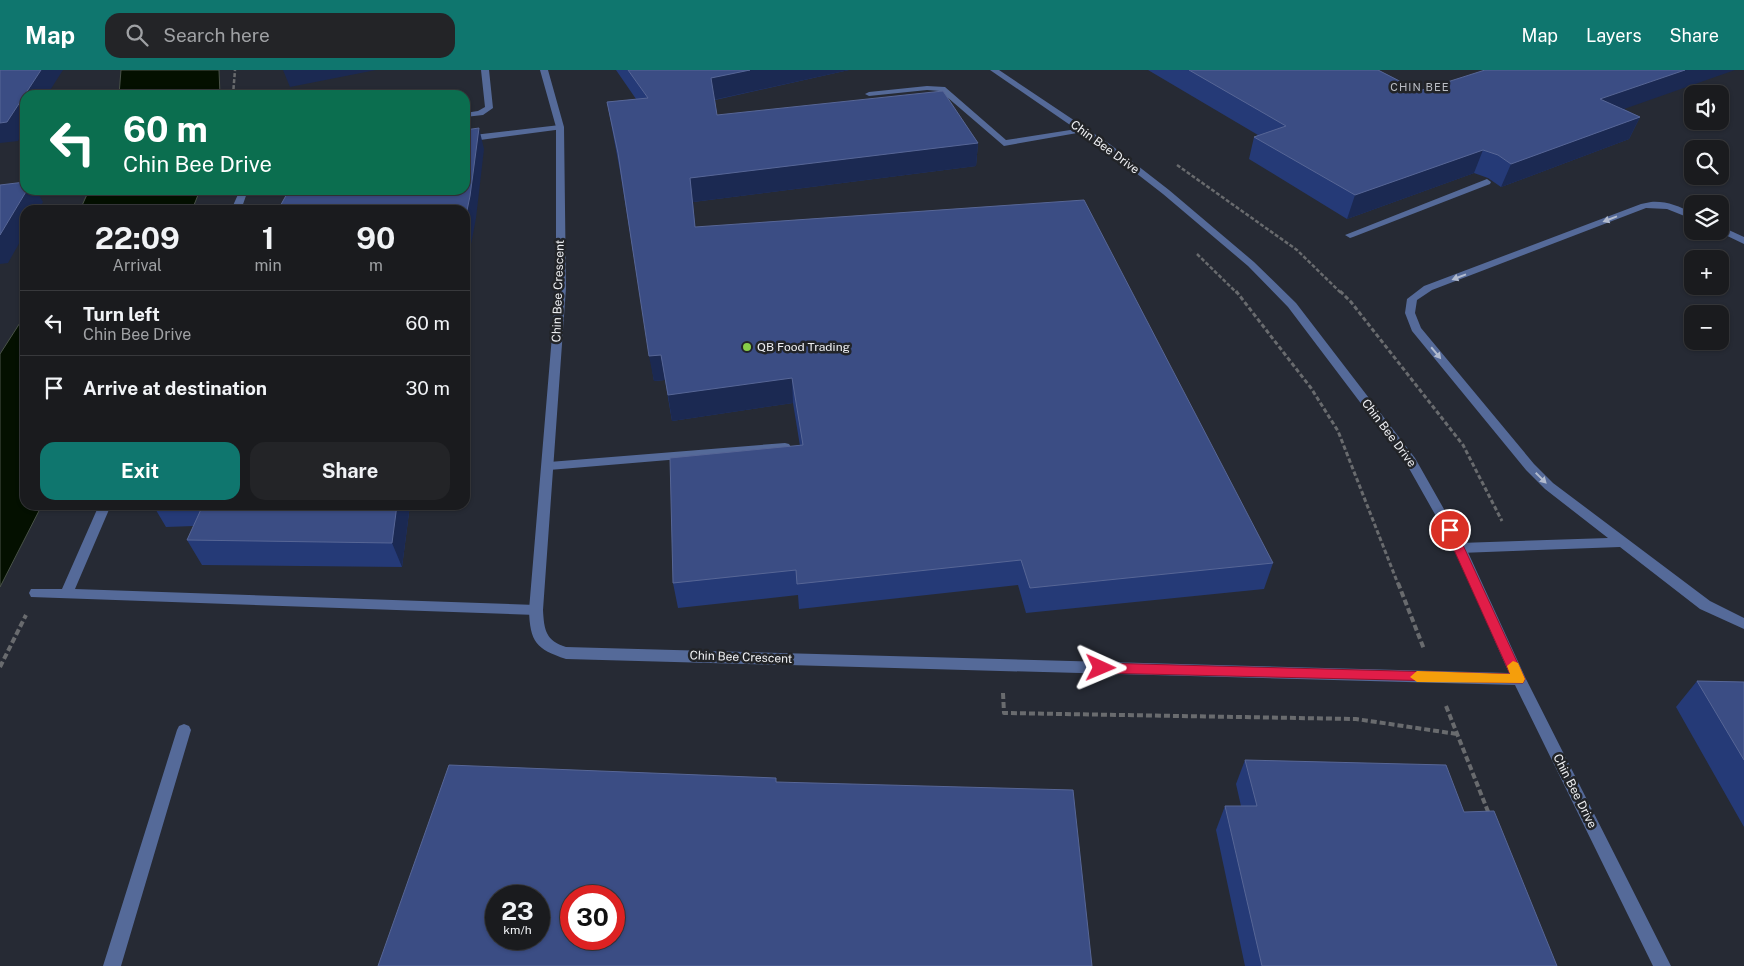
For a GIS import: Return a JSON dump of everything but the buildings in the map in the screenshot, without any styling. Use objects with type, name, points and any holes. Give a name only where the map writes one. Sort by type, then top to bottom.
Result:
[{"type":"street","points":[[470,114],[480,113],[489,108],[485,70]]},
{"type":"street","name":"Chin Bee Crescent","points":[[544,70],[560,127],[561,288],[549,466],[536,610],[536,634],[549,648],[566,653],[1519,679]]},
{"type":"street","name":"Chin Bee Drive","points":[[994,70],[1083,130],[1166,192],[1251,264],[1292,305],[1411,461],[1460,548],[1519,679],[1662,966]]},
{"type":"street","points":[[869,94],[927,88],[942,89],[1004,143],[1083,130]]},
{"type":"street","points":[[470,138],[560,127]]},
{"type":"street","points":[[1350,236],[1488,182]]},
{"type":"street","points":[[1684,212],[1671,205],[1657,203],[1644,206],[1428,288],[1412,299],[1410,313],[1416,329],[1530,467],[1549,486],[1705,605],[1744,624]]},
{"type":"street","points":[[1729,234],[1744,241]]},
{"type":"street","points":[[549,466],[785,447]]},
{"type":"street","points":[[67,593],[103,510]]},
{"type":"street","points":[[1460,548],[1623,542]]},
{"type":"street","points":[[36,593],[536,610]]},
{"type":"street","points":[[112,966],[184,730]]},
{"type":"path","points":[[233,90],[235,70]]},
{"type":"path","points":[[1196,253],[1234,289],[1311,388],[1338,431],[1490,818]]},
{"type":"path","points":[[1002,665],[1004,713],[1356,719],[1457,734]]},
{"type":"shaded area","points":[[0,70],[121,70],[120,90],[20,90],[20,195],[87,195],[82,205],[20,205],[20,323],[0,354]]},
{"type":"shaded area","points":[[121,70],[219,70],[220,90],[119,90]]},
{"type":"shaded area","points":[[219,70],[1744,70],[1744,966],[0,966],[0,587],[39,510],[470,510],[470,205],[194,205],[198,195],[470,195],[470,90],[220,90]]},
{"type":"shaded area","points":[[87,195],[198,195],[194,205],[82,205]]},
{"type":"shaded area","points":[[20,323],[20,510],[39,510],[0,587],[0,354]]},
{"type":"slow traffic","points":[[1417,677],[1519,679],[1513,666]]},
{"type":"place","name":"QB Food Trading","points":[[747,347]]},
{"type":"district","name":"CHIN BEE","points":[[1420,87]]},
{"type":"route","points":[[1101,668],[1519,679],[1460,548],[1450,530]]}]
